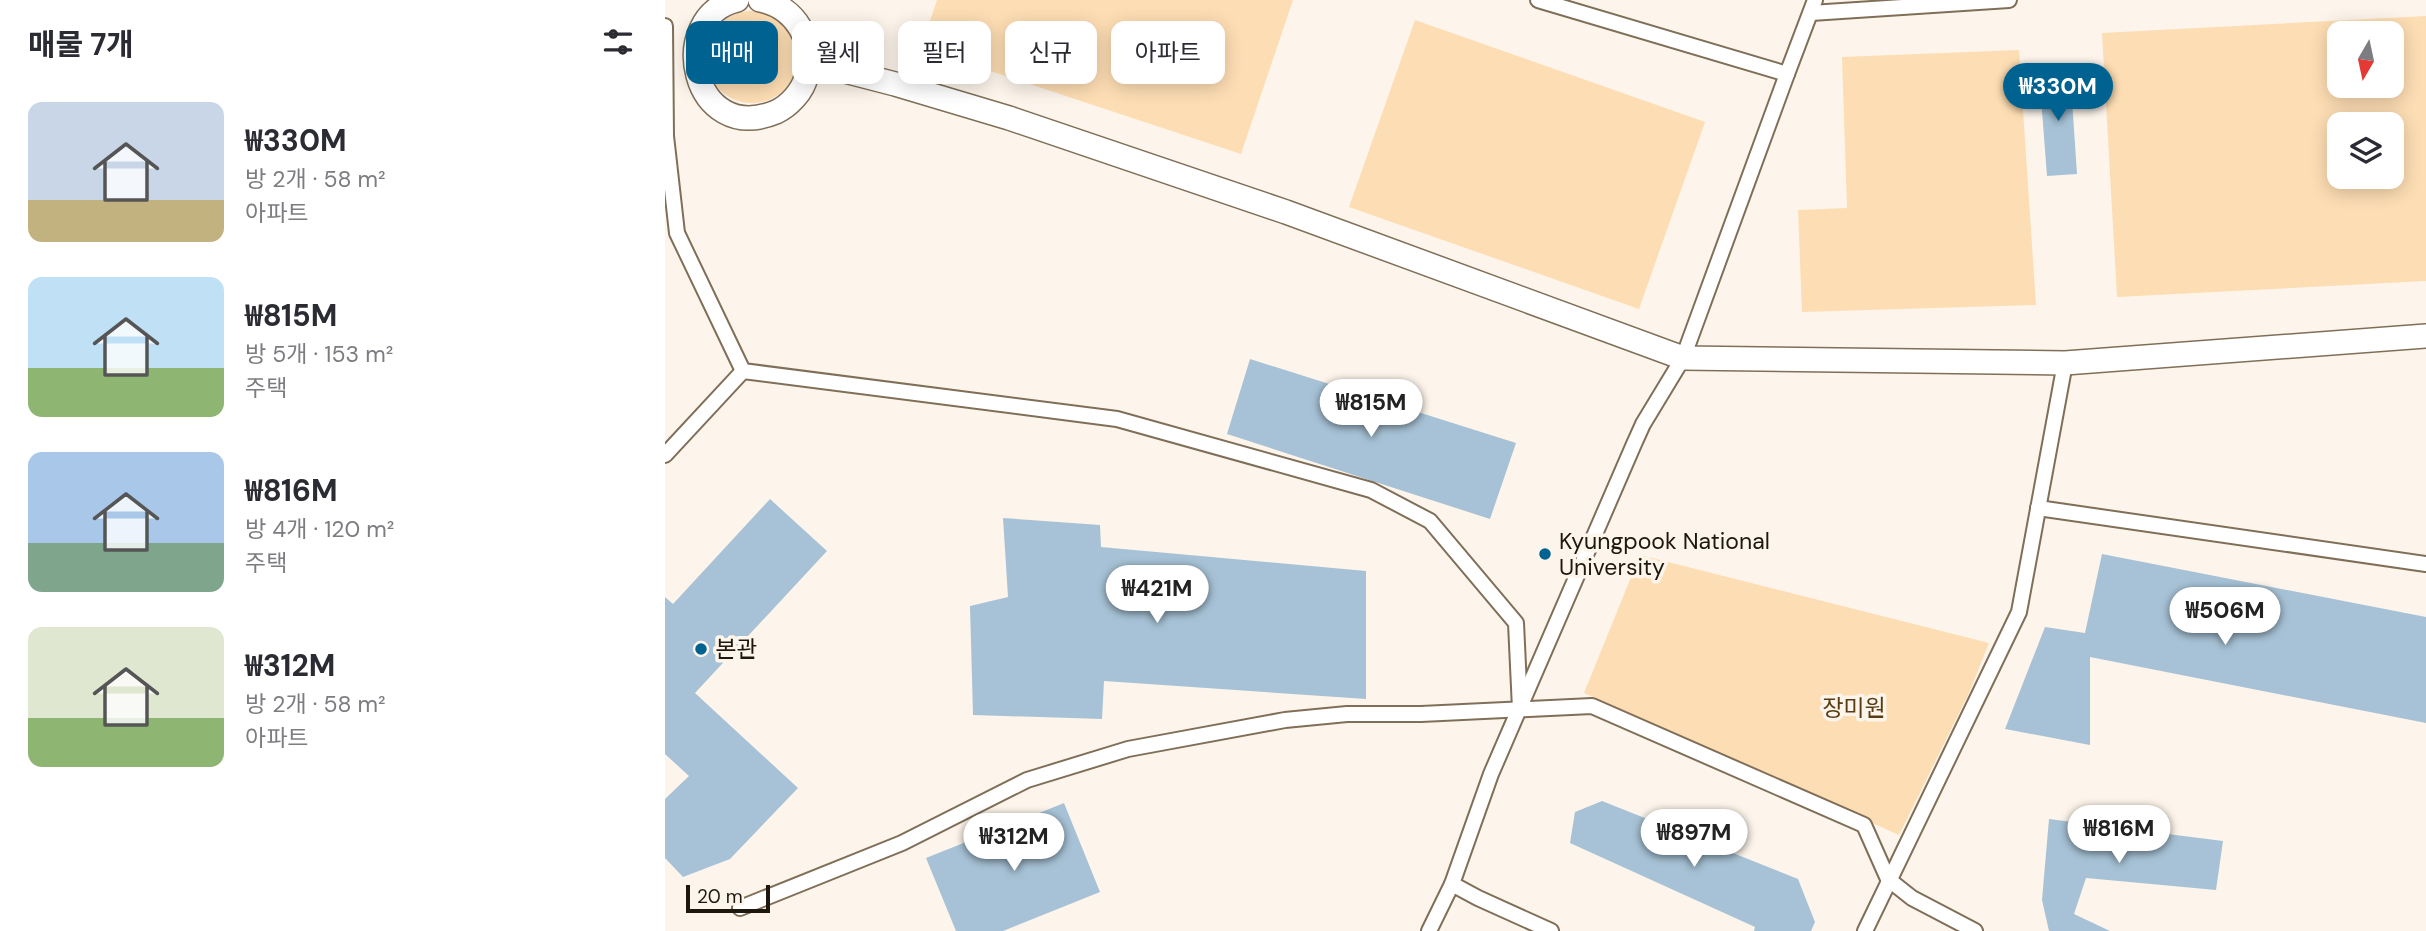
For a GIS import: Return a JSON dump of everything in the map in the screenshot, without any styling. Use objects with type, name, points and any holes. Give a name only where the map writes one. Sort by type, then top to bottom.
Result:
[{"type":"street","points":[[737,0],[715,9],[701,20],[691,42],[689,62],[694,82],[705,99],[722,112],[731,115],[741,118],[762,117],[781,110],[796,97],[804,84]]},
{"type":"street","points":[[760,0],[787,11],[796,21]]},
{"type":"street","points":[[884,81],[1023,122],[1286,212],[1683,358],[2065,362],[2426,336]]},
{"type":"lane","points":[[1538,0],[1787,74]]},
{"type":"lane","points":[[1429,931],[1452,884],[1491,774],[1643,424],[1683,358],[1813,7],[2009,0]]},
{"type":"lane","points":[[665,26],[666,138],[671,230],[743,371]]},
{"type":"lane","points":[[1864,931],[2018,612],[2065,362]]},
{"type":"lane","points":[[743,371],[1117,418],[1371,490],[1430,521],[1516,623],[1520,709]]},
{"type":"lane","points":[[665,455],[743,371]]},
{"type":"lane","points":[[2038,508],[2426,564]]},
{"type":"lane","points":[[740,908],[902,843],[1027,780],[1128,748],[1298,719],[1347,714],[1421,714],[1592,706],[1864,825],[1888,879],[1912,898],[1975,931]]},
{"type":"lane","points":[[1452,884],[1551,931]]},
{"type":"green space","points":[[937,0],[1293,0],[1241,154],[1030,84],[1097,84],[1097,21],[1005,21],[1005,76],[991,71],[991,21],[930,21]]},
{"type":"green space","points":[[743,12],[761,12],[777,19],[790,32],[792,78],[777,95],[761,102],[743,102],[727,95],[716,84],[778,84],[778,21],[725,21],[727,19]]},
{"type":"green space","points":[[2426,16],[2426,281],[2117,297],[2102,33],[2327,21],[2327,98],[2405,98],[2405,21],[2331,21]]},
{"type":"green space","points":[[1415,20],[1705,122],[1639,309],[1349,207]]},
{"type":"green space","points":[[2019,50],[2036,305],[1802,312],[1798,210],[1847,208],[1842,57]]},
{"type":"green space","name":"장미원","points":[[1640,555],[1989,643],[1969,693],[1899,835],[1584,693]]},
{"type":"building","points":[[2070,70],[2077,174],[2047,176],[2039,72]]},
{"type":"building","points":[[1250,359],[1516,443],[1490,519],[1227,434]]},
{"type":"building","name":"본관","points":[[770,499],[827,551],[695,693],[798,788],[730,859],[683,877],[665,858],[665,799],[689,776],[665,754],[665,597],[673,604]]},
{"type":"building","points":[[1003,518],[1100,525],[1101,547],[1366,571],[1366,699],[1104,681],[1102,719],[973,715],[970,606],[1008,597]]},
{"type":"building","points":[[2102,554],[2426,617],[2426,723],[2090,657],[2090,745],[2005,729],[2045,627],[2085,633]]},
{"type":"building","points":[[1602,801],[1798,879],[1815,922],[1811,931],[1754,931],[1755,927],[1570,843],[1575,812]]},
{"type":"building","points":[[1064,803],[1100,892],[1003,931],[956,931],[926,858]]},
{"type":"building","points":[[2049,819],[2223,841],[2216,890],[2086,878],[2074,914],[2110,931],[2049,931],[2042,900]]},
{"type":"place","name":"Kyungpook National University","points":[[1545,554]]},
{"type":"place","name":"본관","points":[[701,649]]}]
